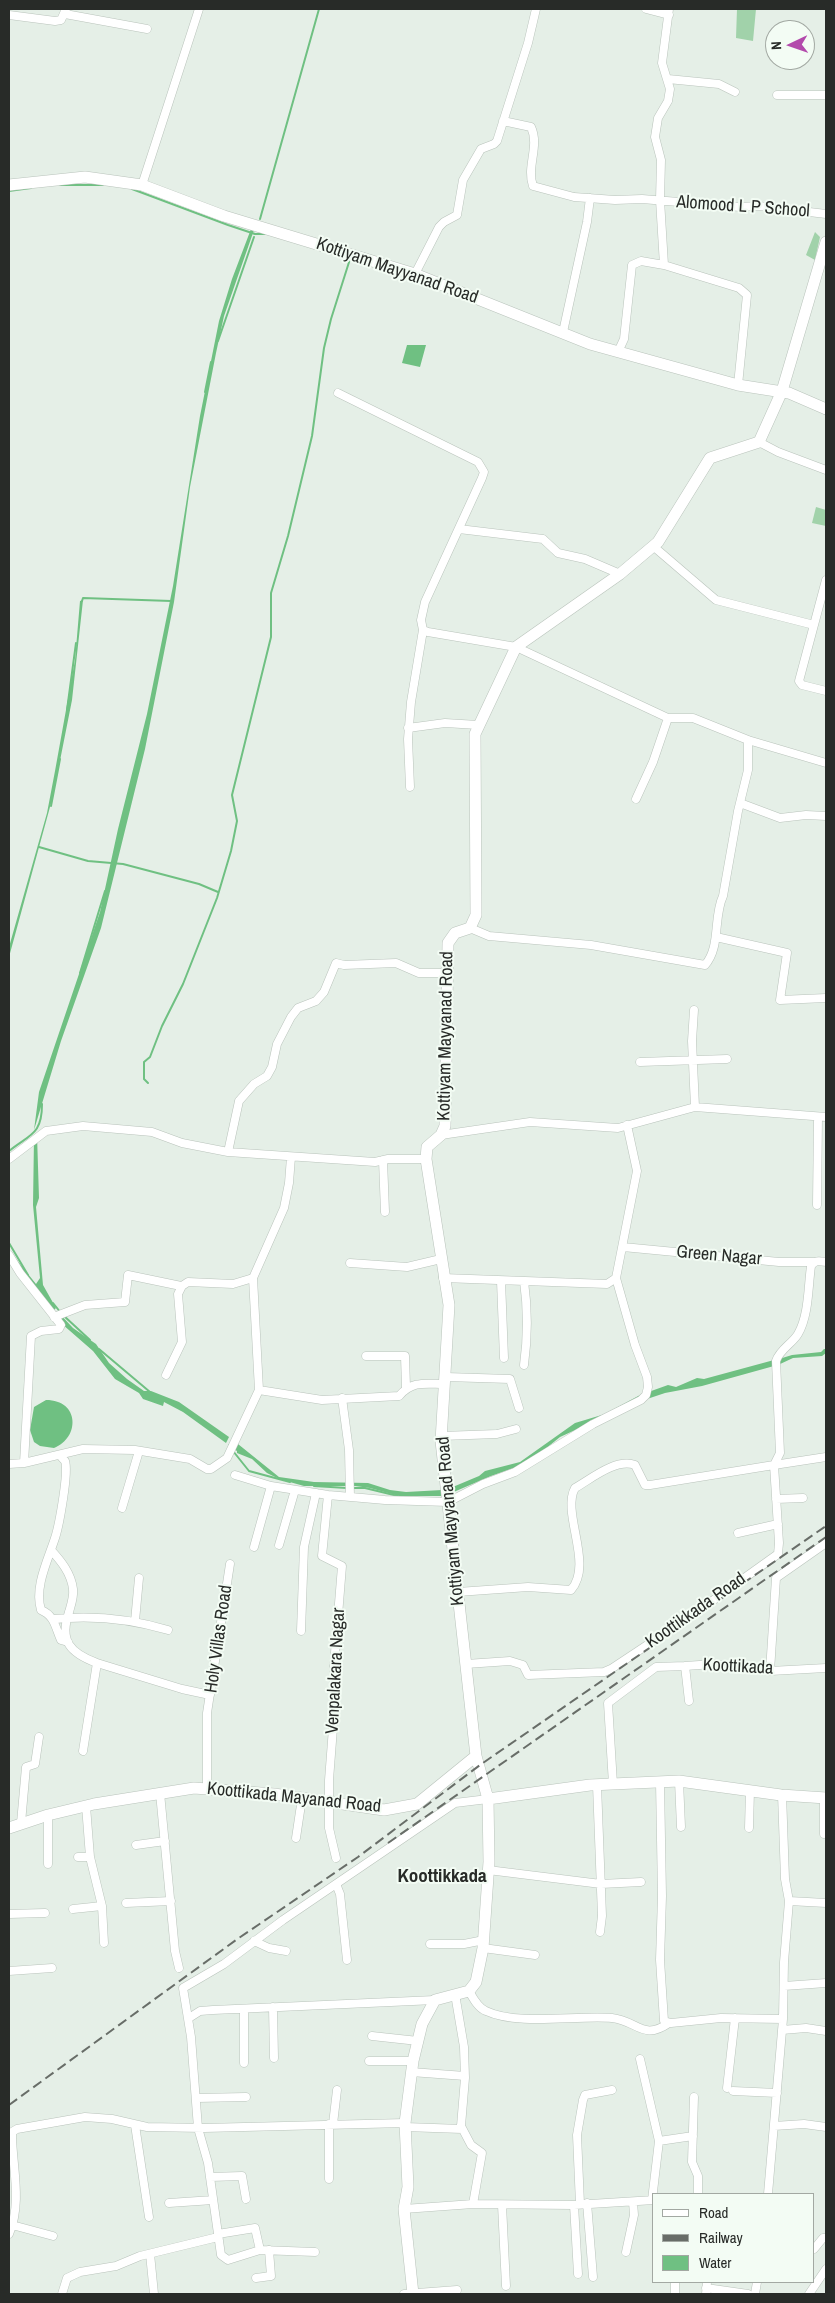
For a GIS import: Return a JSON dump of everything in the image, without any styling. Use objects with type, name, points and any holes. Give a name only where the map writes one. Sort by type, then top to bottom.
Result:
[{"type":"main road","name":"Kottiyam Mayyanad Road","points":[[9,185],[85,177],[142,185],[224,216],[415,274],[590,344],[738,385],[782,391],[826,409]]},
{"type":"main road","points":[[759,442],[782,391],[826,242]]},
{"type":"main road","name":"Kottiyam Mayyanad Road","points":[[469,1990],[476,1982],[483,1944],[488,1870],[488,1799],[476,1756],[445,1481],[442,1436],[450,1306],[426,1159],[427,1147],[442,1135],[445,1126],[448,943],[450,937],[455,933],[470,928],[476,915],[474,750],[478,725],[516,647],[620,574],[658,542],[710,458],[759,442]]},
{"type":"main road","name":"Koottikada Mayanad Road","points":[[9,1828],[48,1815],[86,1806],[194,1788],[302,1798],[384,1810],[417,1804],[476,1756]]},
{"type":"main road","points":[[488,1799],[597,1785],[679,1781],[825,1798]]},
{"type":"main road","points":[[410,2294],[404,2209],[408,2187],[405,2125],[412,2067],[422,2024],[435,2000],[469,1990]]},
{"type":"street","points":[[142,185],[199,9]]},
{"type":"street","points":[[415,274],[439,227],[457,215],[462,180],[481,149],[494,144],[528,43],[536,9]]},
{"type":"street","points":[[646,9],[669,12],[662,64],[670,89],[668,101],[658,118],[655,137],[661,160],[660,200],[664,265]]},
{"type":"street","points":[[9,15],[56,21],[61,20],[66,11],[147,29]]},
{"type":"street","points":[[668,79],[719,84],[735,92]]},
{"type":"street","points":[[777,95],[826,95]]},
{"type":"street","name":"Alomood L P School","points":[[503,121],[531,127],[534,139],[530,179],[533,186],[574,197],[615,200],[660,200],[740,207],[759,206],[826,214]]},
{"type":"street","points":[[563,332],[588,222],[590,198]]},
{"type":"street","points":[[618,352],[624,339],[632,265],[641,261],[664,265],[739,288],[747,295],[738,385]]},
{"type":"street","points":[[338,393],[478,462],[484,472],[424,602],[421,620],[423,630],[408,728],[410,787]]},
{"type":"street","points":[[759,442],[778,452],[826,470]]},
{"type":"street","points":[[459,529],[543,539],[558,553],[585,559],[620,574]]},
{"type":"street","points":[[653,546],[716,600],[814,625]]},
{"type":"street","points":[[826,580],[799,681],[802,685],[826,691]]},
{"type":"street","points":[[423,630],[516,647],[668,718],[693,718],[748,740],[826,763]]},
{"type":"street","points":[[636,799],[653,762],[668,718]]},
{"type":"street","points":[[408,728],[445,723],[478,725]]},
{"type":"street","points":[[470,928],[489,936],[591,946],[701,965],[707,963],[711,956],[716,936],[717,908],[723,896],[748,770],[748,740]]},
{"type":"street","points":[[740,803],[780,818],[806,815],[826,816]]},
{"type":"street","points":[[716,936],[787,953],[780,1000],[826,998]]},
{"type":"street","points":[[228,1152],[239,1101],[254,1084],[267,1076],[272,1067],[277,1044],[291,1017],[298,1008],[316,1001],[324,992],[336,963],[344,965],[396,963],[419,973],[448,973]]},
{"type":"street","points":[[694,1010],[693,1061],[695,1107]]},
{"type":"street","points":[[640,1062],[727,1059]]},
{"type":"street","points":[[442,1135],[530,1122],[618,1128],[695,1107],[822,1117],[817,1205]]},
{"type":"street","points":[[9,1159],[46,1131],[83,1126],[152,1132],[182,1143],[228,1152],[374,1162],[426,1159]]},
{"type":"street","points":[[236,1475],[271,1486],[328,1495],[448,1502],[482,1484],[515,1472],[593,1424],[636,1404],[646,1395],[648,1387],[647,1377],[634,1345],[616,1278],[637,1167],[627,1126]]},
{"type":"street","points":[[9,1464],[24,1463],[83,1449],[139,1451],[190,1459],[207,1469],[212,1469],[227,1458],[259,1390],[253,1278],[284,1208],[289,1183],[291,1156]]},
{"type":"street","points":[[383,1160],[385,1212]]},
{"type":"street","name":"Green Nagar","points":[[623,1247],[779,1262],[826,1262]]},
{"type":"street","points":[[9,1255],[20,1273],[61,1325],[59,1329],[41,1331],[31,1336],[24,1463]]},
{"type":"street","points":[[350,1263],[407,1267],[441,1259]]},
{"type":"street","points":[[738,1533],[778,1524],[774,1465],[780,1453],[776,1362],[778,1354],[798,1334],[805,1312],[810,1266],[815,1262]]},
{"type":"street","points":[[54,1317],[85,1305],[125,1302],[128,1275],[181,1286]]},
{"type":"street","points":[[166,1375],[182,1342],[178,1294],[181,1286],[188,1282],[232,1284],[253,1278]]},
{"type":"street","points":[[444,1278],[606,1284],[616,1278]]},
{"type":"street","points":[[501,1280],[504,1358]]},
{"type":"street","points":[[524,1281],[528,1313],[528,1337],[524,1366]]},
{"type":"street","points":[[366,1356],[405,1356],[406,1387]]},
{"type":"street","points":[[259,1390],[322,1400],[399,1396],[406,1387],[446,1380],[510,1379],[519,1408]]},
{"type":"street","points":[[342,1398],[349,1450],[350,1495]]},
{"type":"street","points":[[442,1436],[497,1434],[516,1430]]},
{"type":"street","points":[[122,1508],[139,1451]]},
{"type":"street","points":[[60,1455],[64,1461],[65,1484],[56,1537],[38,1600],[41,1610],[48,1613],[54,1619],[61,1640],[68,1642]]},
{"type":"street","points":[[458,1592],[528,1587],[571,1590],[578,1578],[577,1538],[570,1501],[572,1494],[576,1488],[616,1466],[624,1464],[635,1465],[645,1485],[650,1485],[826,1457]]},
{"type":"street","points":[[254,1547],[271,1486]]},
{"type":"street","points":[[280,1545],[295,1490]]},
{"type":"street","points":[[301,1631],[304,1547],[316,1493]]},
{"type":"street","name":"Venpalakara Nagar","points":[[328,1495],[322,1556],[342,1566],[334,1665],[334,1715],[328,1780],[330,1835],[336,1858]]},
{"type":"street","points":[[776,1500],[803,1498]]},
{"type":"street","name":"Koottikkada Road","points":[[466,1664],[510,1661],[523,1665],[528,1675],[604,1672],[694,1614],[778,1554],[778,1524]]},
{"type":"street","points":[[770,1670],[776,1578],[826,1543]]},
{"type":"street","points":[[51,1550],[66,1567],[73,1590],[73,1601],[64,1631],[75,1653],[96,1667],[210,1695]]},
{"type":"street","name":"Holy Villas Road","points":[[207,1788],[208,1713],[230,1564]]},
{"type":"street","points":[[134,1622],[139,1578]]},
{"type":"street","points":[[54,1619],[134,1622],[168,1630]]},
{"type":"street","name":"Koottikada","points":[[690,1701],[685,1666],[714,1664],[770,1670],[826,1668]]},
{"type":"street","points":[[613,1784],[608,1703],[656,1667],[685,1666]]},
{"type":"street","points":[[83,1751],[96,1667]]},
{"type":"street","points":[[20,1823],[26,1767],[35,1764],[39,1737]]},
{"type":"street","points":[[679,1781],[681,1828]]},
{"type":"street","points":[[660,1782],[662,1896],[660,1960],[663,2015],[664,2021],[669,2023]]},
{"type":"street","points":[[597,1785],[601,1884],[600,1932]]},
{"type":"street","points":[[749,1828],[750,1790]]},
{"type":"street","points":[[160,1793],[175,1951],[179,1968]]},
{"type":"street","points":[[768,2193],[783,2019],[789,1901],[785,1879],[782,1794]]},
{"type":"street","points":[[296,1838],[302,1798]]},
{"type":"street","points":[[824,1834],[825,1798]]},
{"type":"street","points":[[314,2252],[260,2250],[225,2259],[221,2255],[210,2177],[204,2145],[198,2128],[189,2018],[183,1988],[224,1964],[254,1941],[455,1803],[488,1799]]},
{"type":"street","points":[[86,1806],[90,1857],[102,1906],[104,1943]]},
{"type":"street","points":[[48,1815],[48,1864]]},
{"type":"street","points":[[136,1844],[165,1841]]},
{"type":"street","points":[[78,1857],[90,1857]]},
{"type":"street","points":[[488,1870],[601,1884],[641,1882]]},
{"type":"street","points":[[336,1884],[340,1894],[347,1960]]},
{"type":"street","points":[[126,1903],[171,1900]]},
{"type":"street","points":[[789,1901],[826,1902]]},
{"type":"street","points":[[73,1909],[102,1906]]},
{"type":"street","points":[[9,1914],[45,1914]]},
{"type":"street","points":[[254,1941],[269,1948],[286,1951]]},
{"type":"street","points":[[430,1944],[483,1944],[535,1955]]},
{"type":"street","points":[[9,1971],[52,1968]]},
{"type":"street","points":[[784,1986],[826,1983]]},
{"type":"street","points":[[469,1990],[484,2011],[497,2015],[524,2018],[614,2018],[631,2023],[643,2031],[654,2031],[669,2023],[735,2018],[783,2019]]},
{"type":"street","points":[[455,1994],[464,2047],[465,2076],[460,2120],[462,2129],[471,2144],[482,2153],[473,2204]]},
{"type":"street","points":[[189,2018],[200,2011],[435,2000]]},
{"type":"street","points":[[273,2007],[274,2058]]},
{"type":"street","points":[[244,2009],[244,2063]]},
{"type":"street","points":[[735,2018],[730,2089],[777,2093]]},
{"type":"street","points":[[782,2030],[806,2028],[826,2031]]},
{"type":"street","points":[[372,2036],[418,2041]]},
{"type":"street","points":[[640,2060],[658,2141],[654,2193]]},
{"type":"street","points":[[369,2061],[465,2076]]},
{"type":"street","points":[[329,2179],[331,2124],[338,2090]]},
{"type":"street","points":[[578,2274],[580,2204],[577,2135],[583,2100],[585,2095],[612,2090]]},
{"type":"street","points":[[197,2098],[246,2097]]},
{"type":"street","points":[[694,2097],[692,2162],[698,2176],[698,2193]]},
{"type":"street","points":[[53,2236],[10,2230],[15,2214],[16,2180],[12,2132],[86,2116],[112,2119],[135,2125],[198,2128],[331,2124],[405,2125],[462,2129]]},
{"type":"street","points":[[774,2126],[804,2124],[826,2127]]},
{"type":"street","points":[[135,2125],[149,2217]]},
{"type":"street","points":[[658,2141],[693,2136]]},
{"type":"street","points":[[210,2177],[242,2176],[246,2199]]},
{"type":"street","points":[[169,2203],[214,2200]]},
{"type":"street","points":[[404,2209],[473,2204],[502,2206],[652,2200]]},
{"type":"street","points":[[626,2252],[634,2215],[633,2202]]},
{"type":"street","points":[[580,2204],[593,2277]]},
{"type":"street","points":[[502,2206],[506,2286]]},
{"type":"street","points":[[62,2294],[67,2278],[80,2272],[116,2266],[150,2254],[218,2236],[255,2228],[260,2250]]},
{"type":"street","points":[[815,2248],[823,2238],[826,2238]]},
{"type":"street","points":[[256,2278],[271,2276],[270,2250]]},
{"type":"street","points":[[150,2254],[154,2294]]},
{"type":"street","points":[[808,2294],[826,2269]]},
{"type":"street","points":[[706,2288],[748,2294]]},
{"type":"street","points":[[410,2294],[457,2290]]},
{"type":"shaded area","points":[[737,9],[756,9],[753,41],[736,38]]},
{"type":"shaded area","points":[[815,232],[820,237],[815,260],[806,255]]},
{"type":"shaded area","points":[[816,507],[826,510],[826,526],[812,523]]},
{"type":"water","points":[[251,229],[254,230],[224,316],[216,353],[190,487],[174,602],[145,749],[101,928],[61,1041],[34,1130],[39,1092],[100,912],[118,829],[147,714],[173,586],[200,416],[219,321],[232,279]]},
{"type":"water","points":[[407,345],[426,345],[420,367],[402,363]]},
{"type":"water","points":[[83,600],[72,700],[53,796],[9,957],[9,947],[47,813],[75,660],[80,601]]},
{"type":"water","points":[[37,1135],[39,1198],[36,1207],[43,1285],[56,1308],[52,1312],[9,1258],[9,1250],[36,1284],[40,1278],[33,1205],[34,1138]]},
{"type":"water","points":[[57,1311],[73,1328],[96,1344],[109,1363],[127,1379],[144,1391],[151,1391],[179,1402],[229,1437],[226,1443],[183,1412],[164,1402],[163,1406],[143,1399],[139,1393],[115,1379],[93,1351],[54,1317]]},
{"type":"water","points":[[826,1349],[826,1353],[822,1356],[793,1358],[778,1365],[779,1359],[792,1355],[821,1352]]},
{"type":"water","points":[[774,1360],[774,1366],[702,1386],[665,1393],[632,1404],[560,1437],[528,1463],[449,1494],[448,1489],[479,1476],[485,1471],[520,1462],[575,1423],[605,1414],[640,1395],[668,1385],[676,1387],[697,1378],[704,1379]]},
{"type":"water","points":[[46,1400],[65,1406],[72,1420],[72,1428],[68,1436],[63,1443],[54,1448],[40,1446],[34,1442],[30,1430],[34,1407]]},
{"type":"water","points":[[233,1440],[279,1477],[314,1482],[368,1483],[390,1490],[406,1492],[442,1490],[444,1496],[399,1496],[355,1486],[304,1486],[279,1479],[267,1473],[252,1459],[237,1453],[228,1445]]},
{"type":"waterway","points":[[260,219],[319,9]]},
{"type":"waterway","points":[[60,185],[103,185]]},
{"type":"waterway","points":[[9,191],[31,188]]},
{"type":"waterway","points":[[132,189],[228,225],[255,234],[265,234]]},
{"type":"waterway","points":[[218,341],[254,237]]},
{"type":"waterway","points":[[148,1083],[144,1079],[144,1062],[150,1057],[162,1026],[183,984],[217,898],[231,851],[237,821],[232,795],[271,637],[271,593],[288,536],[312,436],[324,348],[350,259]]},
{"type":"waterway","points":[[205,392],[211,362]]},
{"type":"waterway","points":[[82,601],[83,598],[171,601]]},
{"type":"waterway","points":[[67,710],[76,643]]},
{"type":"waterway","points":[[51,806],[60,759]]},
{"type":"waterway","points":[[39,847],[88,861],[123,864],[199,884],[218,892]]},
{"type":"waterway","points":[[80,973],[105,891]]},
{"type":"waterway","points":[[9,1151],[29,1137],[37,1128],[40,1122],[42,1104]]},
{"type":"waterway","points":[[9,1243],[28,1275]]},
{"type":"waterway","points":[[53,1303],[61,1313]]},
{"type":"waterway","points":[[64,1316],[90,1340]]},
{"type":"waterway","points":[[99,1349],[150,1392]]},
{"type":"waterway","points":[[233,1451],[249,1471],[290,1482]]},
{"type":"waterway","points":[[314,1486],[347,1488]]},
{"type":"waterway","points":[[352,1488],[365,1488],[398,1496]]},
{"type":"railway","points":[[9,2105],[236,1940],[358,1857],[480,1765],[826,1526]]},
{"type":"railway","points":[[388,1843],[826,1537]]},
{"type":"district","name":"Koottikkada","points":[[442,1877]]}]
